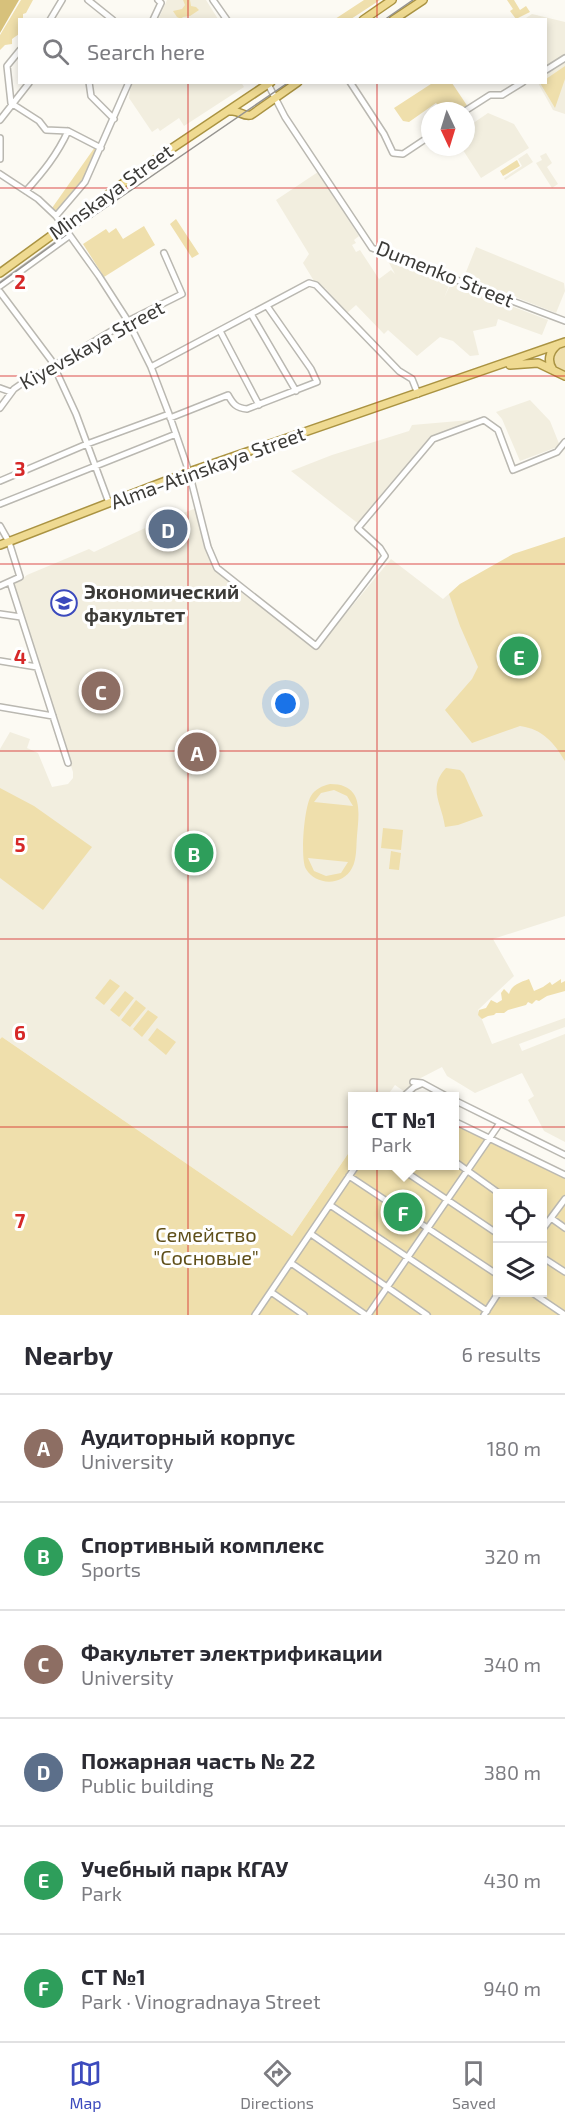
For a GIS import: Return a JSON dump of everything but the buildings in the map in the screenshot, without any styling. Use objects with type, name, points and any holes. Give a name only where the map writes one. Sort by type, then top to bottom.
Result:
[{"type":"main road","points":[[366,18],[392,0]]},
{"type":"main road","points":[[396,18],[423,0]]},
{"type":"main road","name":"Minskaya Street","points":[[0,273],[162,155],[268,84]]},
{"type":"main road","points":[[223,114],[236,110],[249,116],[295,84]]},
{"type":"main road","points":[[241,112],[242,104],[249,98]]},
{"type":"main road","name":"Alma-Atinskaya Street","points":[[0,546],[189,472],[561,343]]},
{"type":"main road","name":"Alma-Atinskaya Street","points":[[557,373],[552,368],[549,359],[552,351],[561,343]]},
{"type":"main road","name":"Alma-Atinskaya Street","points":[[493,368],[532,363],[546,366],[565,376]]},
{"type":"street","points":[[51,18],[62,0]]},
{"type":"street","points":[[88,0],[110,18]]},
{"type":"street","points":[[213,0],[225,18]]},
{"type":"street","points":[[154,18],[160,2]]},
{"type":"street","points":[[11,103],[7,66],[18,52]]},
{"type":"street","points":[[547,69],[565,58]]},
{"type":"street","points":[[0,120],[28,84]]},
{"type":"street","points":[[89,84],[91,96],[114,119]]},
{"type":"street","name":"Minskaya Street","points":[[56,216],[85,182],[128,84]]},
{"type":"street","name":"Dumenko Street","points":[[269,84],[285,117],[372,248],[565,321]]},
{"type":"street","points":[[351,84],[384,134],[393,153],[403,154],[421,142]]},
{"type":"street","points":[[475,105],[490,95],[502,95],[520,84]]},
{"type":"street","points":[[11,103],[39,121],[46,130],[68,131],[101,148]]},
{"type":"street","points":[[26,191],[58,153],[68,131]]},
{"type":"street","points":[[0,138],[0,159]]},
{"type":"street","points":[[0,174],[26,191],[56,216],[128,321],[151,367],[170,416],[189,472],[208,547],[217,568],[316,646],[385,556],[380,548],[358,528],[433,439],[484,420],[498,430],[513,470],[557,452],[565,442]]},
{"type":"street","name":"Minskaya Street","points":[[0,286],[69,236]]},
{"type":"street","name":"Kiyevskaya Street","points":[[0,408],[11,392],[24,382],[128,321],[182,294],[164,253]]},
{"type":"street","points":[[151,367],[309,283],[316,285],[399,371],[412,379],[418,394]]},
{"type":"street","points":[[0,292],[51,360],[52,367],[76,414],[109,503]]},
{"type":"street","points":[[0,481],[87,444],[228,395],[238,408],[246,409],[317,381],[267,306]]},
{"type":"street","points":[[251,314],[296,390]]},
{"type":"street","points":[[220,331],[259,405]]},
{"type":"street","points":[[0,388],[11,392]]},
{"type":"street","points":[[0,504],[176,434]]},
{"type":"street","points":[[0,526],[9,542],[20,577],[0,586]]},
{"type":"street","points":[[10,582],[68,763]]},
{"type":"street","points":[[0,614],[21,617]]},
{"type":"street","points":[[0,661],[37,667]]},
{"type":"street","points":[[0,707],[53,716]]},
{"type":"street","points":[[413,1082],[422,1083],[439,1092]]},
{"type":"street","points":[[409,1092],[422,1083]]},
{"type":"street","points":[[459,1103],[565,1155]]},
{"type":"street","points":[[459,1123],[565,1175]]},
{"type":"street","points":[[291,1263],[367,1315],[500,1123]]},
{"type":"street","points":[[459,1164],[493,1189]]},
{"type":"street","points":[[255,1315],[353,1170]]},
{"type":"street","points":[[403,1170],[493,1230]]},
{"type":"street","points":[[349,1176],[493,1272]]},
{"type":"street","points":[[547,1223],[565,1199]]},
{"type":"street","points":[[330,1205],[485,1313],[496,1297]]},
{"type":"street","points":[[551,1218],[565,1228]]},
{"type":"street","points":[[311,1234],[428,1315]]},
{"type":"street","points":[[547,1260],[565,1272]]},
{"type":"street","points":[[271,1292],[304,1315]]},
{"type":"street","points":[[537,1297],[565,1315]]},
{"type":"shaded area","points":[[0,0],[19,0],[0,33]]},
{"type":"shaded area","points":[[167,0],[206,0],[217,18],[159,18]]},
{"type":"shaded area","points":[[532,14],[565,22],[565,57],[558,59],[547,68],[547,18],[526,18]]},
{"type":"shaded area","points":[[565,62],[565,114],[553,110],[539,84],[547,84],[547,74]]},
{"type":"shaded area","points":[[131,84],[242,84],[244,87],[184,126],[179,118],[160,131],[158,128],[152,132],[129,98]]},
{"type":"shaded area","points":[[488,113],[514,124],[529,148],[481,178],[467,156],[475,156],[475,122]]},
{"type":"shaded area","points":[[527,153],[533,162],[505,180],[504,178],[522,166],[518,159]]},
{"type":"shaded area","points":[[546,153],[552,163],[547,167],[558,184],[552,188],[536,163],[542,160],[540,156]]},
{"type":"shaded area","points":[[318,172],[359,236],[354,240],[356,243],[352,245],[356,252],[360,250],[379,279],[391,270],[395,274],[388,261],[392,259],[451,281],[444,298],[451,283],[548,320],[542,335],[498,319],[496,326],[473,331],[479,355],[470,356],[453,341],[440,337],[417,356],[388,330],[384,334],[356,305],[347,313],[325,288],[322,289],[314,281],[303,263],[309,254],[276,200]]},
{"type":"shaded area","points":[[476,247],[564,283],[565,291],[556,313],[464,277]]},
{"type":"shaded area","points":[[530,400],[550,421],[560,446],[520,461],[502,419],[496,412]]},
{"type":"shaded area","points":[[482,419],[432,438],[360,525],[291,471],[332,455],[409,431],[412,425]]},
{"type":"shaded area","points":[[200,509],[218,565],[319,646],[391,559],[443,599],[460,584],[565,537],[565,916],[493,939],[514,976],[478,1010],[492,1044],[565,1018],[565,1027],[519,1044],[522,1051],[565,1034],[565,1142],[544,1131],[528,1100],[534,1096],[522,1073],[475,1093],[447,1076],[442,1067],[413,1082],[405,1092],[395,1085],[390,1092],[348,1092],[348,1154],[292,1236],[2,1037],[0,1039],[0,749],[10,732],[30,739],[27,748],[38,753],[52,787],[68,784],[73,778],[12,584],[27,575],[89,549],[94,552],[158,522]]},
{"type":"green space","points":[[21,0],[33,0],[26,13],[23,14],[23,18],[18,18],[18,35],[12,39],[12,44],[5,45],[0,50],[0,35]]},
{"type":"green space","points":[[183,0],[190,0],[191,6],[199,10],[190,16],[177,17],[173,11],[182,9],[185,5]]},
{"type":"green space","points":[[364,0],[380,0],[353,18],[337,18]]},
{"type":"green space","points":[[507,0],[514,0],[520,10],[526,6],[530,12],[515,18],[510,11],[513,9]]},
{"type":"green space","points":[[565,66],[565,79],[555,108],[541,84],[547,84],[547,78]]},
{"type":"green space","points":[[431,84],[453,84],[465,102],[421,102],[421,114],[409,122],[403,121],[394,108]]},
{"type":"green space","points":[[95,147],[98,149],[83,179],[56,212],[52,208]]},
{"type":"green space","points":[[517,160],[520,166],[503,176],[500,171]]},
{"type":"green space","points":[[176,219],[199,254],[192,258],[170,224]]},
{"type":"green space","points":[[144,226],[155,245],[104,277],[83,244],[106,229],[109,233],[116,228],[123,239]]},
{"type":"green space","points":[[565,344],[565,373],[553,362],[553,355],[559,347]]},
{"type":"green space","points":[[565,537],[565,761],[547,738],[535,730],[520,726],[472,743],[445,710],[472,679],[478,667],[449,594],[460,584],[513,554]]},
{"type":"green space","points":[[446,768],[460,770],[464,774],[483,816],[445,827],[437,796],[437,782]]},
{"type":"green space","points":[[330,784],[341,785],[354,794],[357,801],[358,818],[354,864],[348,874],[329,882],[310,875],[304,863],[303,844],[305,821],[311,796],[319,788]],"holes":[[[334,790],[347,796],[353,806],[314,802],[321,793]],[[308,858],[348,862],[341,873],[326,876],[314,871]]]},
{"type":"green space","points":[[0,788],[34,806],[92,847],[43,910],[0,878]]},
{"type":"green space","points":[[383,828],[403,830],[401,850],[381,848]]},
{"type":"green space","points":[[391,851],[401,853],[399,870],[389,869]]},
{"type":"green space","points":[[110,979],[120,986],[104,1005],[95,998]]},
{"type":"green space","points":[[529,979],[534,991],[550,982],[552,985],[561,979],[561,983],[565,981],[565,991],[539,1001],[536,1000],[532,1004],[528,1002],[526,1005],[504,1013],[496,1013],[482,1019],[478,1015],[479,1010],[486,1008],[491,1000],[497,1003],[502,1000],[501,993],[504,989],[509,994],[514,986]]},
{"type":"green space","points":[[125,991],[134,998],[119,1017],[110,1010]]},
{"type":"green space","points":[[136,1000],[146,1008],[130,1027],[121,1020]]},
{"type":"green space","points":[[148,1010],[158,1017],[142,1037],[133,1029]]},
{"type":"green space","points":[[157,1028],[176,1042],[166,1055],[148,1040]]},
{"type":"green space","name":"Семейство \"Сосновые\"","points":[[2,1037],[292,1236],[348,1154],[348,1170],[459,1170],[459,1121],[565,1174],[565,1315],[0,1315],[0,1039]]},
{"type":"tram line","points":[[387,18],[413,0]]},
{"type":"tram line","points":[[0,283],[73,230],[286,84]]},
{"type":"place","name":"Пожарная часть № 22","points":[[168,529]]},
{"type":"place","name":"Экономический факультет","points":[[64,603]]},
{"type":"place","name":"Учебный парк КГАУ","points":[[519,656]]},
{"type":"place","name":"Факультет электрификации","points":[[101,691]]},
{"type":"place","name":"Аудиторный корпус","points":[[197,752]]},
{"type":"place","name":"Спортивный комплекс","points":[[194,853]]},
{"type":"place","name":"СТ №1","points":[[403,1212]]}]
